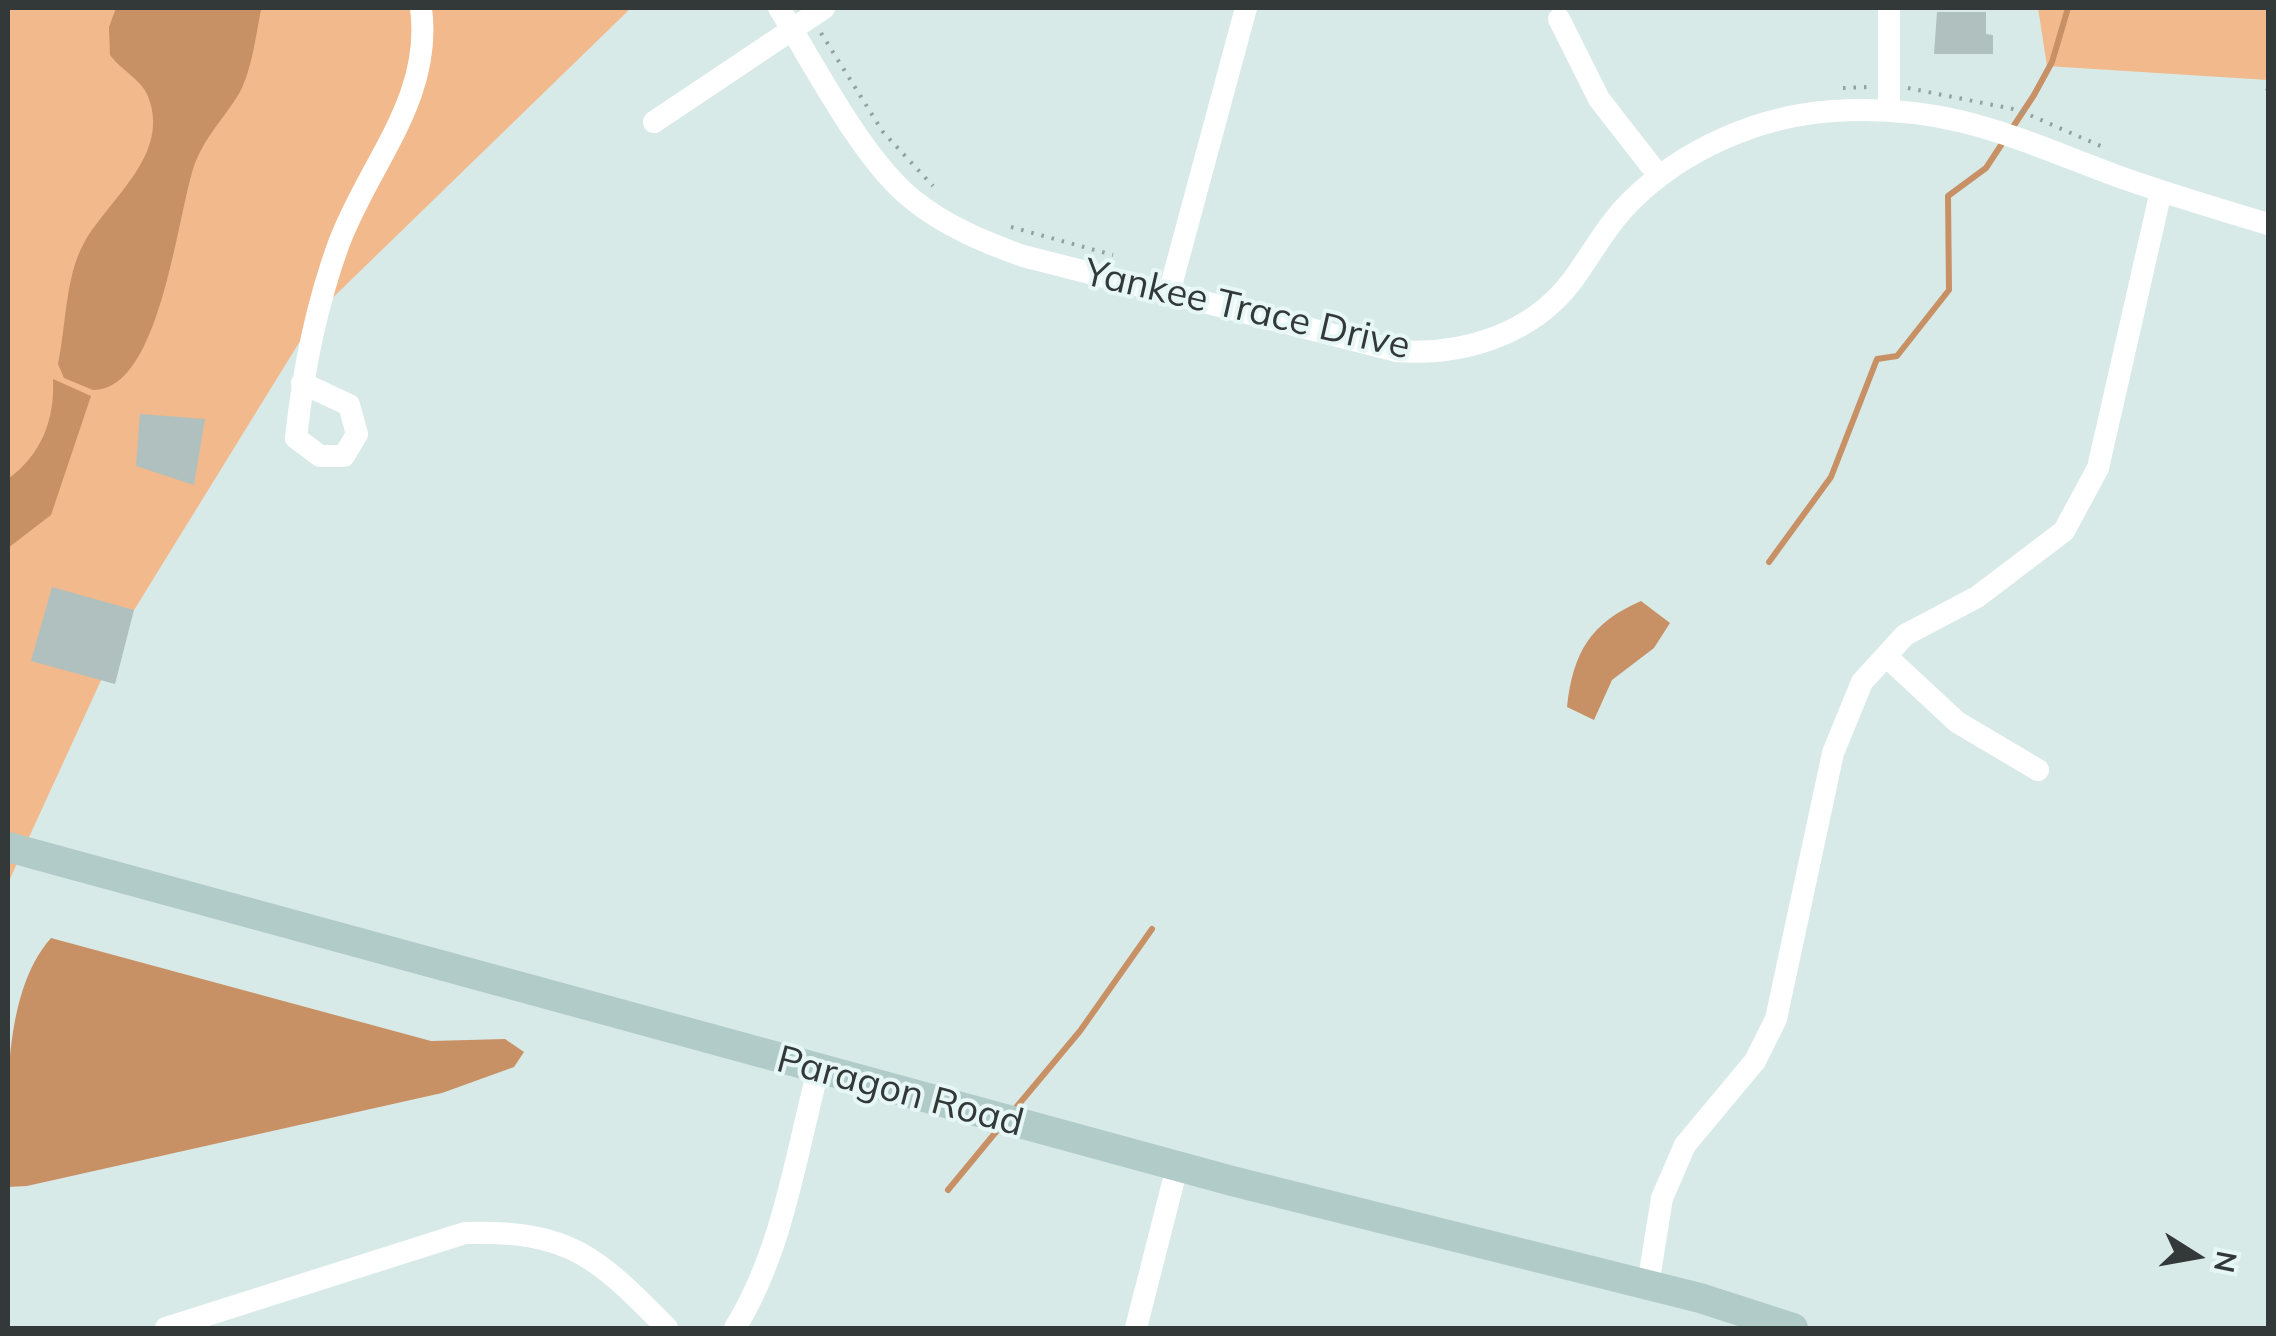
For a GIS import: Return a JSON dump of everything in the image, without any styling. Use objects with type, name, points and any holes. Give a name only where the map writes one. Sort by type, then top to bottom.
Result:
[{"type":"street","points":[[302,383],[340,240],[416,89],[422,8]]},
{"type":"street","name":"Yankee Trace Drive","points":[[779,8],[809,18],[879,164],[914,201],[989,244],[1397,351],[1442,352],[1480,344],[1523,324],[1550,304],[1624,209],[1659,176],[1748,129],[1792,116],[1889,98],[1985,125],[2161,191],[2268,224]]},
{"type":"street","points":[[1169,293],[1246,8]]},
{"type":"street","points":[[1889,98],[1890,8]]},
{"type":"street","points":[[654,122],[809,18]]},
{"type":"street","points":[[1559,19],[1599,99],[1659,176]]},
{"type":"street","points":[[1648,1285],[1662,1198],[1685,1145],[1755,1062],[1776,1019],[1833,753],[1862,682],[1906,636],[1977,597],[2064,531],[2098,468],[2161,191]]},
{"type":"street","points":[[1886,656],[1957,722],[2038,770]]},
{"type":"street","name":"Paragon Road","points":[[8,847],[1177,1167],[1648,1285],[1794,1328]]},
{"type":"street","points":[[735,1328],[756,1294],[775,1237],[818,1070]]},
{"type":"street","points":[[1136,1328],[1177,1167]]},
{"type":"street","points":[[166,1328],[465,1233],[506,1232],[544,1236],[585,1253],[667,1328]]},
{"type":"path","points":[[809,18],[884,132],[937,190]]},
{"type":"path","points":[[1838,89],[1889,98],[2018,110],[2118,152]]},
{"type":"path","points":[[1010,227],[1122,258]]},
{"type":"shaded area","points":[[8,8],[631,8],[318,312],[131,615],[8,883]]},
{"type":"shaded area","points":[[116,8],[261,10],[244,83],[195,163],[163,296],[150,332],[135,362],[116,383],[93,390],[64,378],[58,364],[73,271],[84,243],[135,174],[152,136],[153,116],[147,94],[110,55],[109,27]]},
{"type":"shaded area","points":[[2038,8],[2268,8],[2268,80],[2047,66]]},
{"type":"shaded area","points":[[53,379],[91,396],[51,515],[8,548],[8,479],[29,459],[44,435]]},
{"type":"shaded area","points":[[1641,601],[1670,623],[1654,648],[1612,680],[1594,720],[1567,707],[1574,671],[1587,642],[1609,619]]},
{"type":"shaded area","points":[[51,938],[431,1041],[505,1039],[524,1052],[514,1067],[442,1093],[27,1186],[8,1187],[8,1091],[15,1022],[34,962]]},
{"type":"building","points":[[1937,12],[1986,12],[1986,34],[1993,35],[1993,54],[1934,54]]},
{"type":"building","points":[[140,414],[205,419],[194,485],[136,466]]},
{"type":"building","points":[[52,587],[134,610],[115,684],[31,661]]},
{"type":"waterway","points":[[1769,562],[1831,477],[1877,359],[1897,356],[1949,290],[1948,196],[1986,168],[2034,95],[2052,62],[2068,8]]},
{"type":"waterway","points":[[1014,1110],[1080,1031],[1152,929]]},
{"type":"waterway","points":[[948,1190],[1000,1127]]}]
